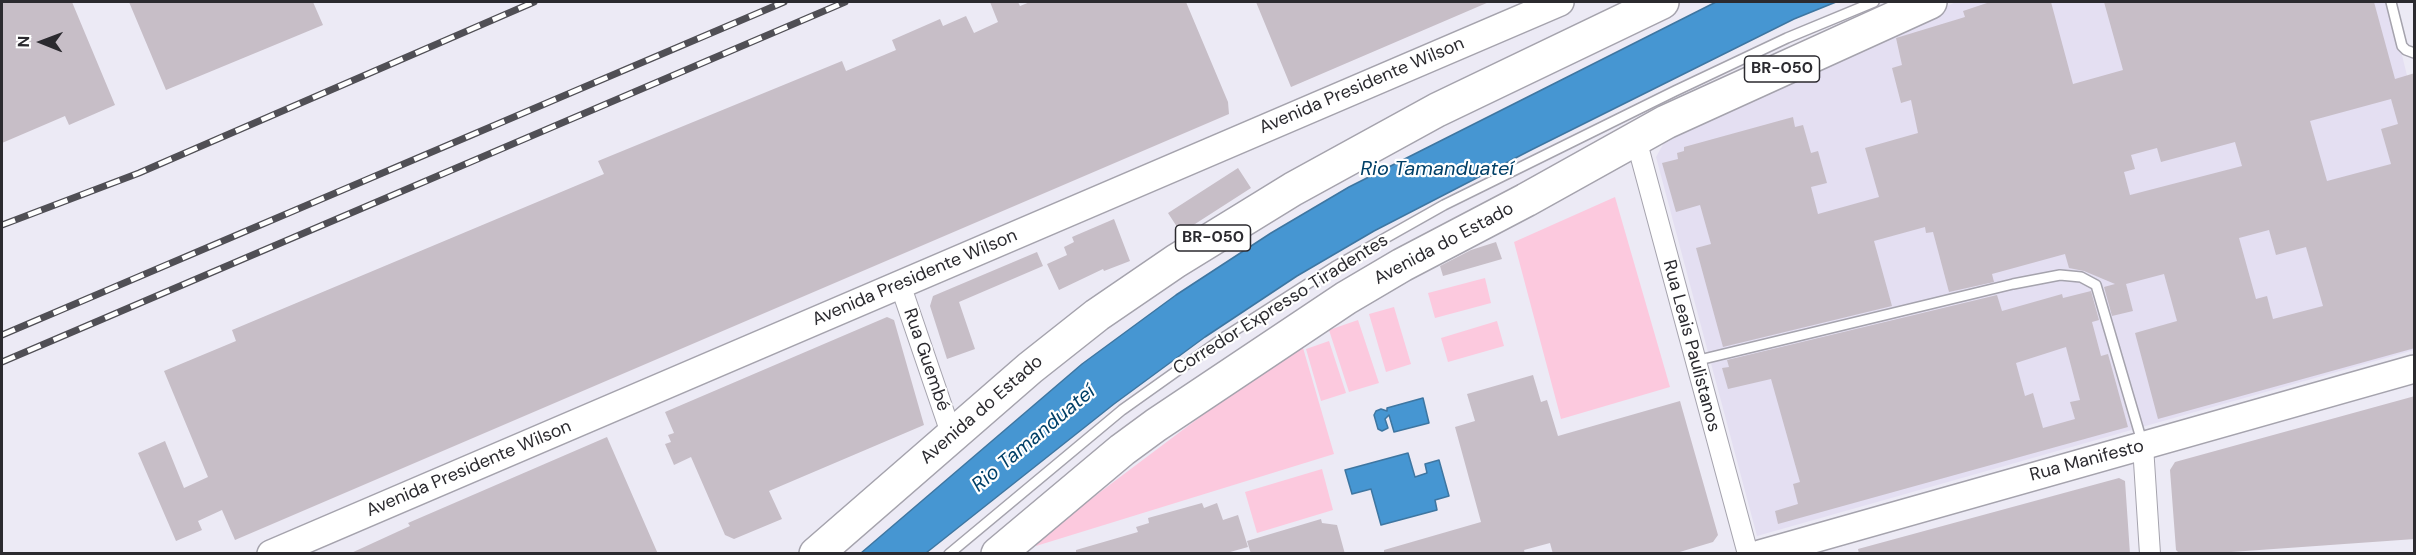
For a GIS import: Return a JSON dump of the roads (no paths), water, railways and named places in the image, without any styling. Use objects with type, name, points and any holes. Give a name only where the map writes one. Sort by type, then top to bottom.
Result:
[{"type":"highway","name":"Avenida do Estado","points":[[816,554],[1030,368],[1097,315],[1176,261],[1293,189],[1437,110],[1662,2]]},
{"type":"highway","name":"Avenida do Estado","points":[[998,554],[1139,438],[1197,396],[1309,322],[1402,266],[1665,122],[1930,2]]},
{"type":"main road","name":"Avenida Presidente Wilson","points":[[271,554],[1560,2]]},
{"type":"main road","name":"Rua Manifesto","points":[[1760,554],[2415,369]]},
{"type":"street","name":"Rua Leais Paulistanos","points":[[1636,139],[1748,554]]},
{"type":"street","name":"Rua Guembé","points":[[900,284],[952,435]]},
{"type":"street","points":[[2143,446],[2150,554]]},
{"type":"lane","name":"Corredor Expresso Tiradentes","points":[[949,554],[1122,410],[1226,336],[1334,267],[1444,206],[1675,91],[1787,38],[1874,2]]},
{"type":"lane","points":[[2391,2],[2402,46],[2415,53]]},
{"type":"lane","points":[[1695,361],[2013,284],[2060,275],[2081,277],[2096,285],[2143,446]]},
{"type":"water","name":"Rio Tamanduateí","points":[[1716,2],[1836,2],[1794,19],[1531,150],[1374,231],[1297,276],[1205,337],[1114,404],[926,553],[861,553],[1082,364],[1176,295],[1271,233],[1349,187]]},
{"type":"water","points":[[1423,398],[1429,423],[1394,432],[1389,415],[1385,419],[1388,428],[1382,431],[1378,429],[1374,415],[1376,411],[1381,409],[1387,411],[1387,408]]},
{"type":"water","points":[[1408,453],[1415,477],[1427,473],[1425,464],[1439,460],[1449,496],[1435,500],[1437,510],[1381,525],[1371,489],[1352,494],[1345,470]]},
{"type":"railway","points":[[2,225],[139,173],[534,2]]},
{"type":"railway","points":[[2,335],[784,2]]},
{"type":"railway","points":[[2,362],[845,2]]}]
